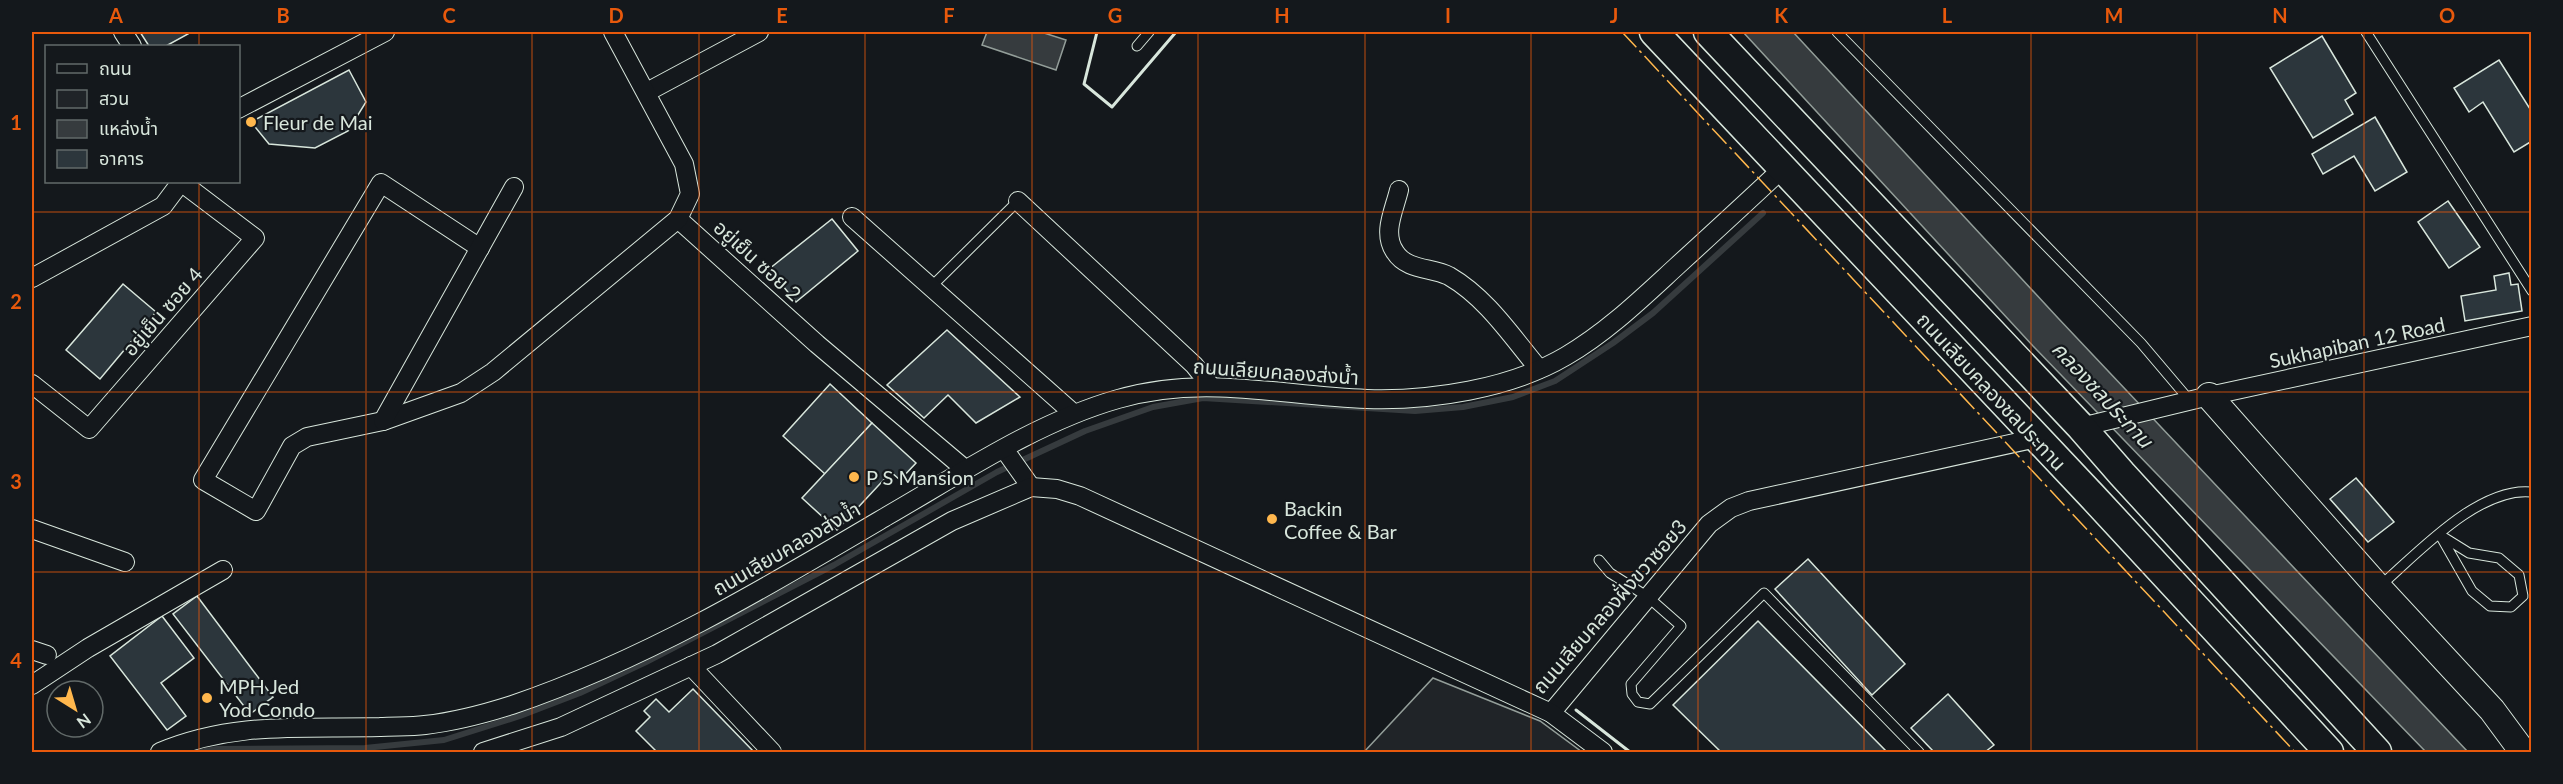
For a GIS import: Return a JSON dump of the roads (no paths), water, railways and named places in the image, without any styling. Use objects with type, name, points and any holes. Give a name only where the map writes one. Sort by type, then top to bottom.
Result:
[{"type":"main road","name":"ถนนเลียบคลองชลประทาน","points":[[1654,32],[2092,496],[2329,753]]},
{"type":"main road","name":"ถนนเลียบคลองชลประทาน","points":[[1708,32],[2081,427],[2377,753]]},
{"type":"main road","points":[[1972,312],[1981,356],[2032,413],[2027,419],[2015,414]]},
{"type":"main road","points":[[2200,399],[2493,710],[2523,753]]},
{"type":"main road","points":[[2092,496],[2067,463],[2065,455],[2069,447],[2077,444],[2088,447],[2122,474]]},
{"type":"street","points":[[123,32],[131,45]]},
{"type":"street","points":[[240,108],[385,32]]},
{"type":"street","points":[[480,248],[381,183],[203,480],[256,511],[292,446],[307,437],[383,421],[460,393],[493,372],[678,219],[690,194],[684,164],[613,32]]},
{"type":"street","points":[[647,92],[759,32]]},
{"type":"street","name":"ถนนเลียบคลองส่งน้ำ","points":[[160,753],[204,744],[250,728],[425,725],[508,706],[598,672],[683,631],[771,584],[966,470],[1073,413],[1157,389],[1210,385],[1368,399],[1434,396],[1492,386],[1563,358],[1622,317],[1782,169]]},
{"type":"street","points":[[32,278],[163,206],[180,183]]},
{"type":"street","name":"อยู่เย็น ซอย 4","points":[[32,384],[89,429],[255,238],[182,183]]},
{"type":"street","points":[[383,421],[514,187]]},
{"type":"street","points":[[1399,190],[1389,225],[1391,245],[1396,255],[1409,264],[1448,275],[1482,301],[1539,369]]},
{"type":"street","points":[[1018,201],[1194,365],[1210,385]]},
{"type":"street","points":[[852,217],[1073,413]]},
{"type":"street","name":"อยู่เย็น ซอย 2","points":[[678,219],[817,344],[966,470]]},
{"type":"street","name":"Sukhapiban 12 Road","points":[[2081,427],[2532,326]]},
{"type":"street","name":"ถนนเลียบคลองฝั่งขวาซอย3","points":[[1031,487],[1057,489],[1080,496],[1551,713],[1709,524],[1731,508],[1740,504],[2037,438]]},
{"type":"street","points":[[483,753],[561,727],[717,654],[952,521],[1031,487],[1004,450]]},
{"type":"street","points":[[32,529],[125,562]]},
{"type":"street","points":[[32,685],[88,648],[223,570]]},
{"type":"street","points":[[691,666],[772,753]]},
{"type":"street","points":[[1551,713],[1603,753]]},
{"type":"lane","points":[[1137,46],[1149,32]]},
{"type":"lane","points":[[1837,32],[2141,343],[2200,399]]},
{"type":"lane","points":[[2366,32],[2532,291]]},
{"type":"lane","points":[[931,286],[1018,201]]},
{"type":"lane","points":[[2378,587],[2464,514],[2492,497],[2532,492]]},
{"type":"lane","points":[[2440,535],[2469,553],[2499,558],[2519,575],[2523,596],[2511,607],[2490,606],[2472,591],[2440,535]]},
{"type":"lane","points":[[1599,560],[1610,573],[1648,597],[1682,626],[1631,684],[1632,694],[1638,702],[1650,704],[1764,593],[1918,753]]},
{"type":"water","points":[[987,32],[1041,32],[1066,40],[1056,70],[982,45]]},
{"type":"water","name":"คลองชลประทาน","points":[[1743,32],[1793,32],[2058,318],[2468,752],[2426,752],[2033,346]]},
{"type":"waterway","points":[[199,752],[218,749],[365,748],[444,740],[520,716],[580,693],[646,662],[834,565],[997,472],[1085,431],[1153,407],[1203,398],[1415,411],[1463,407],[1513,397],[1555,381],[1613,343],[1653,313],[1763,213]]},
{"type":"place","name":"Fleur de Mai","points":[[251,122]]},
{"type":"place","name":"P S Mansion","points":[[854,477]]},
{"type":"place","name":"Backin Coffee & Bar","points":[[1272,519]]},
{"type":"place","name":"MPH Jed Yod Condo","points":[[207,698]]}]
